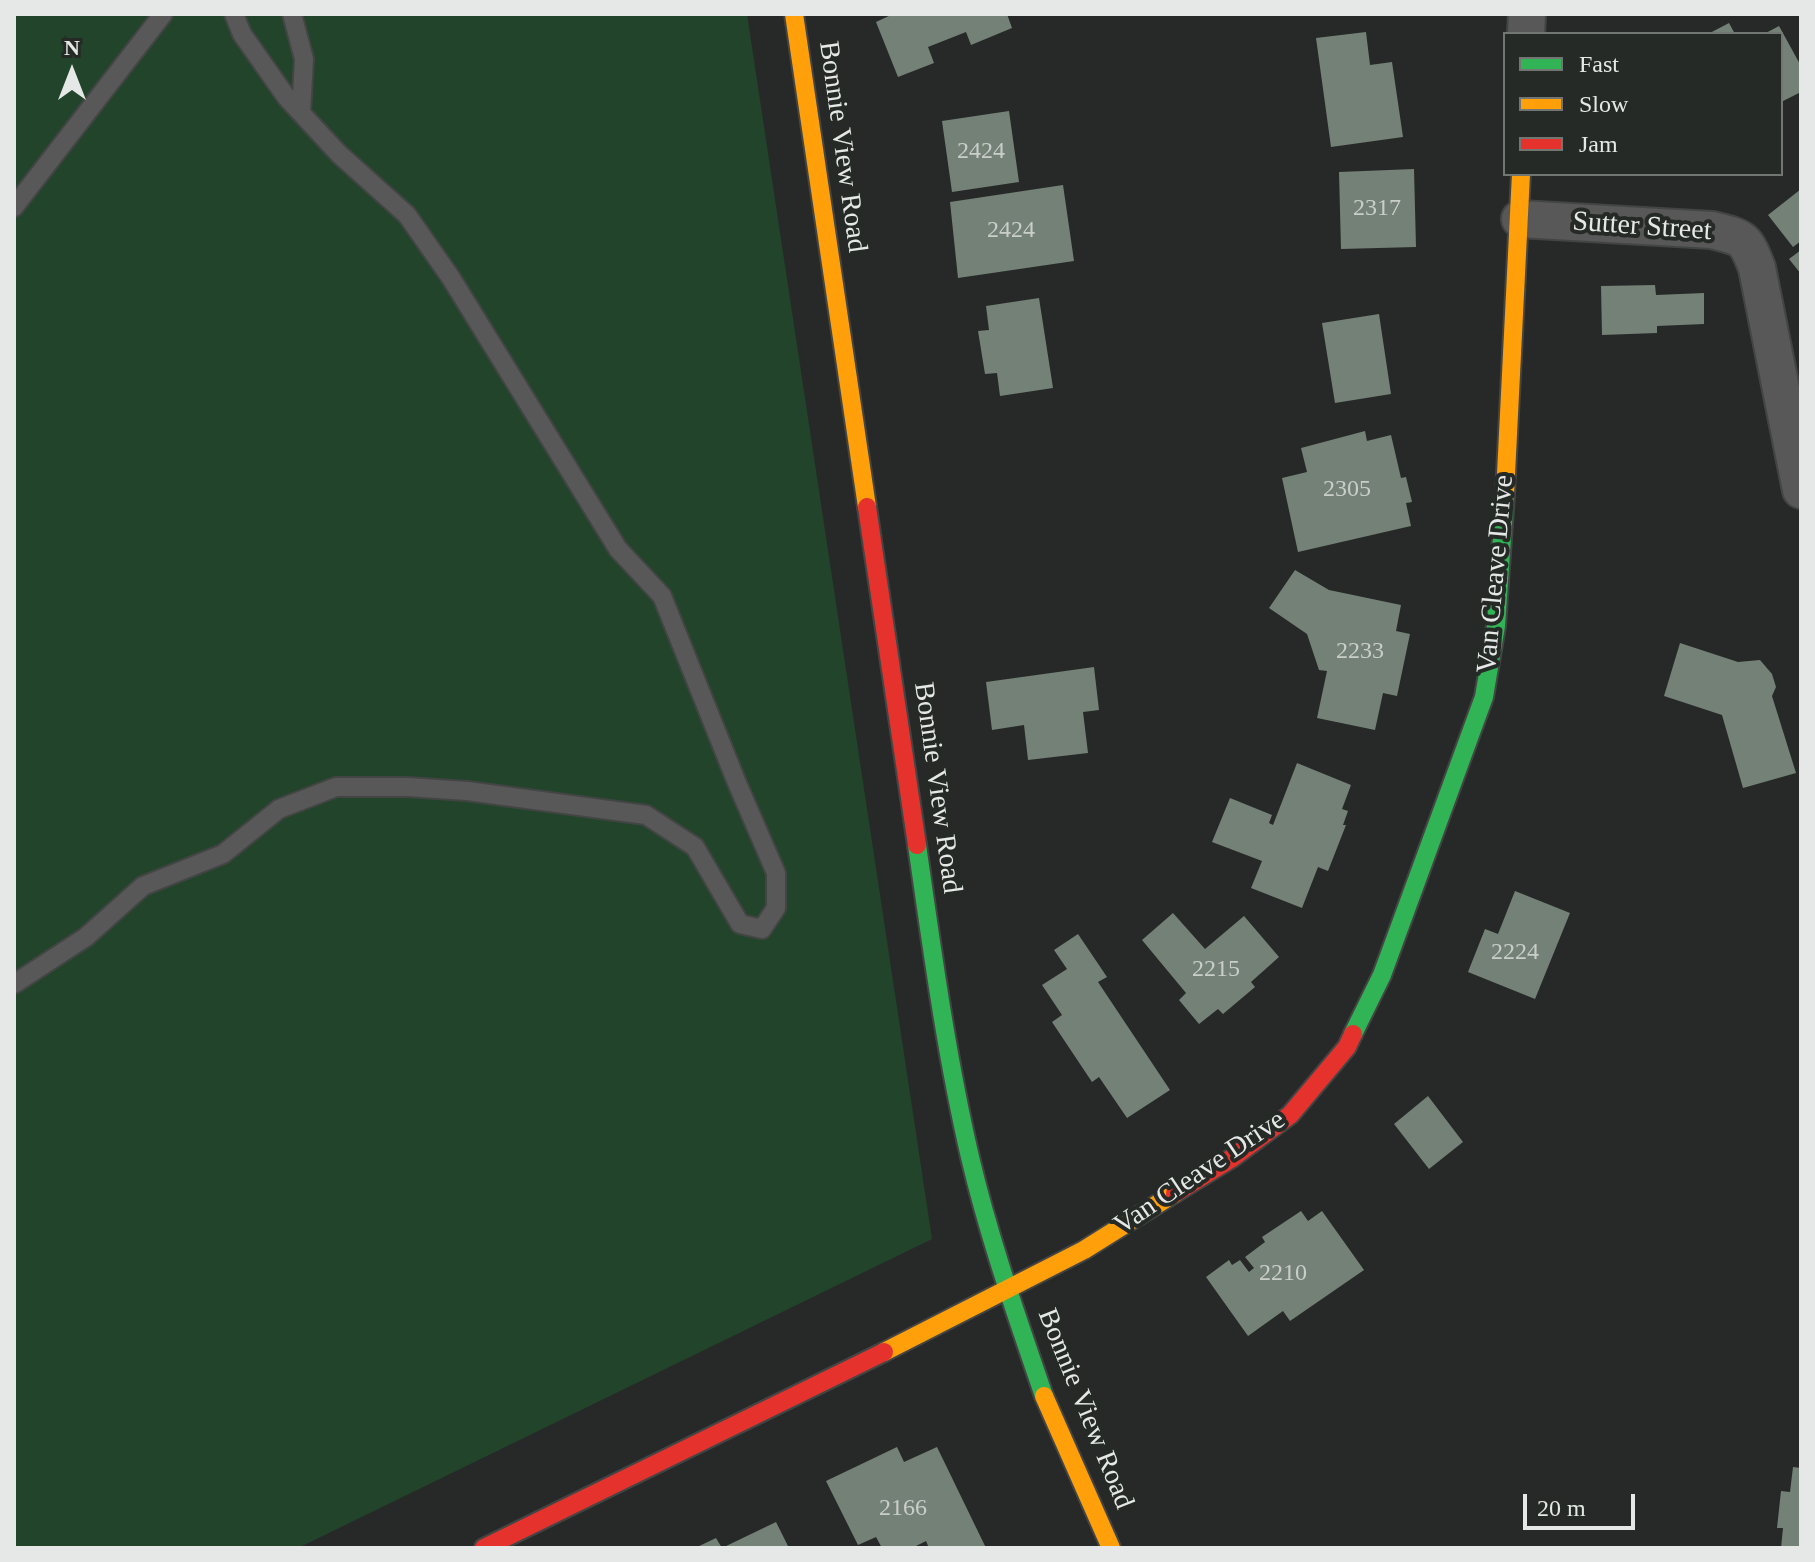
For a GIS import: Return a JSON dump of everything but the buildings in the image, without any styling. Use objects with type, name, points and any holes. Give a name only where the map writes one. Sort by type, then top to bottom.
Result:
[{"type":"street","name":"Bonnie View Road","points":[[794,14],[938,989],[970,1158],[1008,1290],[1052,1418],[1111,1548]]},
{"type":"street","name":"Van Cleave Drive","points":[[484,1548],[1008,1290],[1097,1242],[1232,1158],[1290,1115],[1347,1047],[1382,975],[1484,697],[1496,626],[1502,554],[1521,176]]},
{"type":"street","name":"Sutter Street","points":[[1520,219],[1712,230],[1740,237],[1750,249],[1757,268],[1801,490]]},
{"type":"lane","points":[[14,207],[163,14]]},
{"type":"lane","points":[[14,984],[86,937],[143,886],[223,854],[279,809],[336,787],[467,791],[646,815],[695,847],[740,924],[762,929],[776,908],[776,873],[662,596],[618,549],[451,278],[407,215],[339,154],[287,98],[242,34],[234,14]]},
{"type":"lane","points":[[292,14],[304,59],[301,113]]},
{"type":"green space","points":[[14,14],[747,14],[932,1239],[298,1548],[14,1548]]},
{"type":"traffic: fast","points":[[1353,1034],[1382,975],[1484,697],[1496,626],[1505,494]]},
{"type":"traffic: fast","points":[[917,845],[961,1118],[995,1247],[1044,1396]]},
{"type":"traffic: slow","points":[[794,14],[867,507]]},
{"type":"traffic: slow","points":[[1505,494],[1521,176]]},
{"type":"traffic: slow","points":[[884,1352],[1084,1250],[1175,1193]]},
{"type":"traffic: slow","points":[[1044,1396],[1111,1548]]},
{"type":"traffic: jam","points":[[867,507],[917,845]]},
{"type":"traffic: jam","points":[[1175,1193],[1232,1158],[1290,1115],[1347,1047],[1353,1034]]},
{"type":"traffic: jam","points":[[484,1548],[884,1352]]}]
